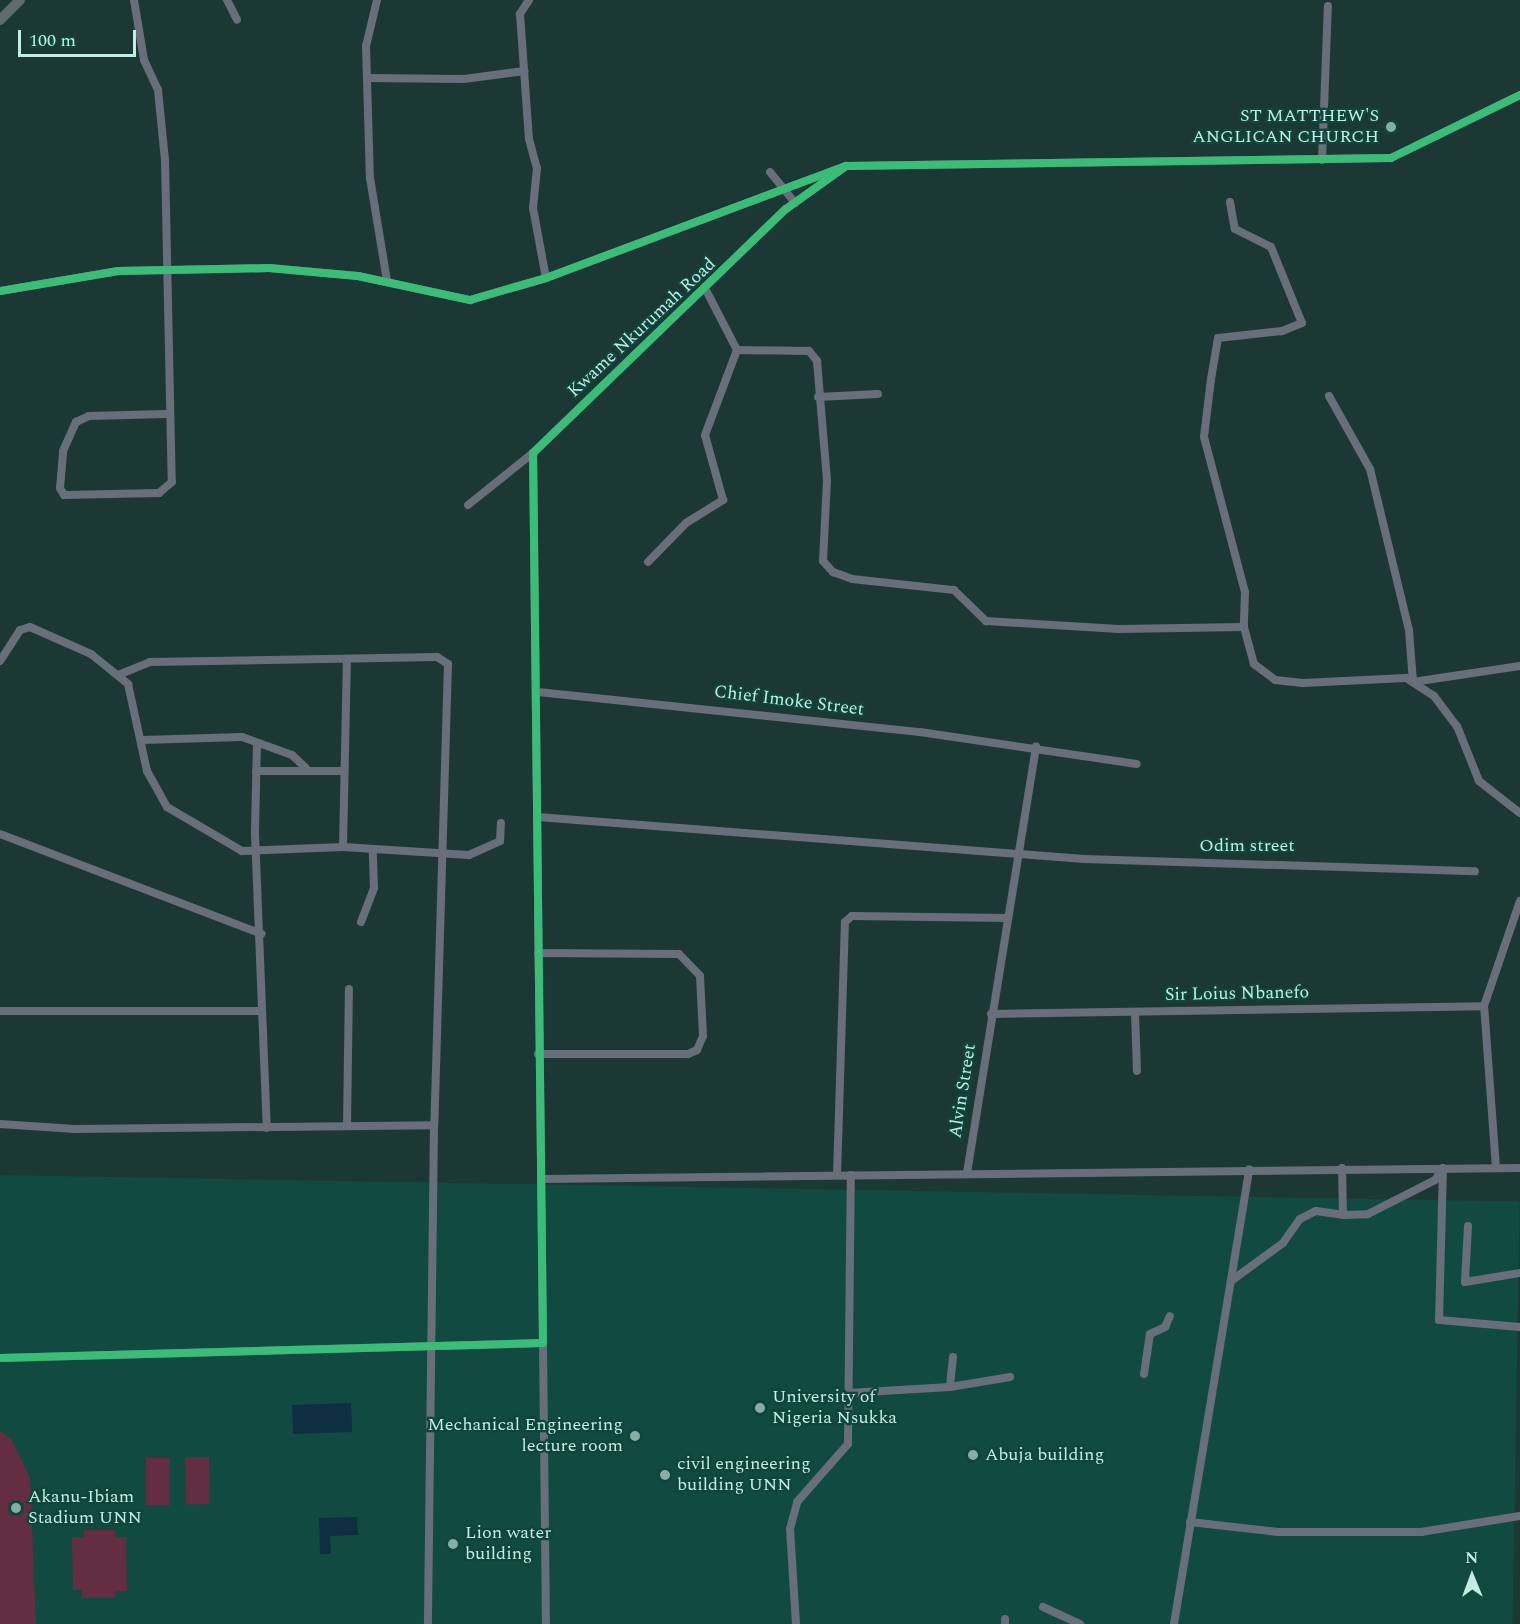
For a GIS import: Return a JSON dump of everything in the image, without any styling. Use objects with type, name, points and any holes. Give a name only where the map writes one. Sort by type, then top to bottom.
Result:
[{"type":"main road","points":[[0,20],[20,0]]},
{"type":"street","points":[[134,0],[144,60],[158,90],[164,148],[166,414],[169,488],[64,495],[60,489],[63,451],[76,422],[89,416],[166,414]]},
{"type":"street","points":[[227,0],[237,20]]},
{"type":"street","points":[[377,0],[366,46],[370,178],[387,281]]},
{"type":"street","points":[[529,0],[520,14],[529,139],[537,168],[533,208],[546,278]]},
{"type":"street","points":[[1322,160],[1328,6]]},
{"type":"street","points":[[367,78],[464,79],[524,71]]},
{"type":"street","points":[[0,291],[118,271],[269,268],[387,281],[470,300],[546,278],[846,166],[1390,158],[1520,95]]},
{"type":"street","name":"Kwame Nkurumah Road","points":[[468,505],[533,453],[795,203],[846,166]]},
{"type":"street","points":[[770,172],[786,188],[795,203]]},
{"type":"street","points":[[1230,202],[1235,229],[1271,246],[1302,323],[1282,332],[1218,338],[1204,436],[1245,592],[1244,627],[1254,664],[1275,680],[1395,677],[1413,682],[1434,696],[1457,726],[1479,781],[1520,813]]},
{"type":"street","points":[[648,562],[686,524],[723,500],[705,435],[737,350],[706,290]]},
{"type":"street","points":[[737,350],[809,351],[817,361],[818,397],[827,480],[823,561],[833,572],[852,579],[954,590],[986,621],[1119,629],[1244,627]]},
{"type":"street","points":[[818,397],[878,394]]},
{"type":"street","points":[[1329,396],[1370,469],[1410,638],[1413,682]]},
{"type":"street","points":[[533,453],[538,692],[538,1054],[546,1624]]},
{"type":"street","points":[[0,660],[20,630],[30,627],[91,654],[118,675],[135,701],[147,771],[167,807],[242,851],[343,847],[440,857],[487,850],[500,841],[501,823]]},
{"type":"street","points":[[118,675],[150,662],[437,657],[448,664],[440,857],[434,1125],[435,1344],[428,1624]]},
{"type":"street","points":[[343,847],[347,659]]},
{"type":"street","points":[[1413,682],[1520,666]]},
{"type":"street","name":"Chief Imoke Street","points":[[538,692],[1036,747],[1137,764]]},
{"type":"street","points":[[142,741],[231,737],[292,755],[306,768]]},
{"type":"street","points":[[257,743],[262,1011],[267,1128]]},
{"type":"street","name":"Alvin Street","points":[[966,1173],[1036,747]]},
{"type":"street","points":[[256,771],[306,768],[343,771]]},
{"type":"street","name":"Odim street","points":[[538,817],[1019,855],[1475,871]]},
{"type":"street","points":[[0,834],[262,934]]},
{"type":"street","points":[[361,922],[374,888],[373,850]]},
{"type":"street","points":[[1496,1168],[1484,1006],[1520,901]]},
{"type":"street","points":[[837,1175],[845,922],[852,916],[1008,918]]},
{"type":"street","points":[[538,953],[679,954],[700,976],[702,1036],[697,1050],[688,1054],[538,1054]]},
{"type":"street","points":[[347,1126],[349,989]]},
{"type":"street","name":"Sir Loius Nbanefo","points":[[991,1014],[1484,1006]]},
{"type":"street","points":[[0,1011],[262,1011]]},
{"type":"street","points":[[1135,1012],[1137,1071]]},
{"type":"street","points":[[0,1124],[267,1128],[434,1125]]},
{"type":"street","points":[[541,1179],[1520,1167]]},
{"type":"street","points":[[1342,1168],[1343,1215]]},
{"type":"street","points":[[1231,1281],[1283,1243],[1300,1219],[1316,1211],[1343,1215],[1368,1214],[1435,1180],[1443,1168]]},
{"type":"street","points":[[1443,1168],[1439,1320],[1520,1328]]},
{"type":"street","points":[[1174,1624],[1249,1169]]},
{"type":"street","points":[[796,1624],[790,1529],[797,1502],[848,1444],[851,1175]]},
{"type":"street","points":[[1468,1226],[1465,1282],[1520,1274]]},
{"type":"street","points":[[1144,1374],[1150,1334],[1165,1327],[1170,1316]]},
{"type":"street","points":[[0,1358],[435,1344],[543,1343]]},
{"type":"street","points":[[950,1387],[953,1357]]},
{"type":"street","points":[[848,1393],[950,1387],[1010,1377]]},
{"type":"street","points":[[1190,1522],[1278,1533],[1421,1532],[1520,1516]]},
{"type":"street","points":[[1043,1607],[1080,1624]]},
{"type":"shaded area","name":"University of Nigeria Nsukka","points":[[0,1175],[1520,1202],[1512,1624],[0,1624]]},
{"type":"shaded area","name":"Akanu-Ibiam Stadium UNN","points":[[0,1431],[12,1440],[30,1478],[36,1624],[0,1624]]},
{"type":"shaded area","points":[[185,1457],[209,1457],[210,1504],[186,1504]]},
{"type":"shaded area","points":[[146,1458],[170,1458],[170,1505],[146,1505]]},
{"type":"shaded area","points":[[84,1530],[115,1530],[115,1537],[126,1537],[127,1591],[115,1591],[115,1598],[82,1598],[82,1590],[73,1590],[72,1537],[84,1537]]},
{"type":"water","points":[[351,1403],[352,1432],[293,1434],[292,1405]]},
{"type":"water","points":[[357,1517],[358,1535],[330,1536],[331,1554],[320,1554],[319,1518]]},
{"type":"cycle path","points":[[0,291],[118,271],[269,268],[358,276],[470,300],[546,278],[846,166],[1391,158],[1520,95]]},
{"type":"cycle path","points":[[0,1358],[543,1343],[533,453],[786,209],[846,166]]},
{"type":"place","name":"ST MATTHEW'S ANGLICAN CHURCH","points":[[1391,127]]},
{"type":"place","name":"University of Nigeria Nsukka","points":[[760,1408]]},
{"type":"place","name":"Mechanical Engineering lecture room","points":[[635,1436]]},
{"type":"place","name":"Abuja building","points":[[973,1455]]},
{"type":"place","name":"civil engineering building UNN","points":[[665,1475]]},
{"type":"place","name":"Akanu-Ibiam Stadium UNN","points":[[16,1508]]},
{"type":"place","name":"Lion water building","points":[[453,1544]]}]
